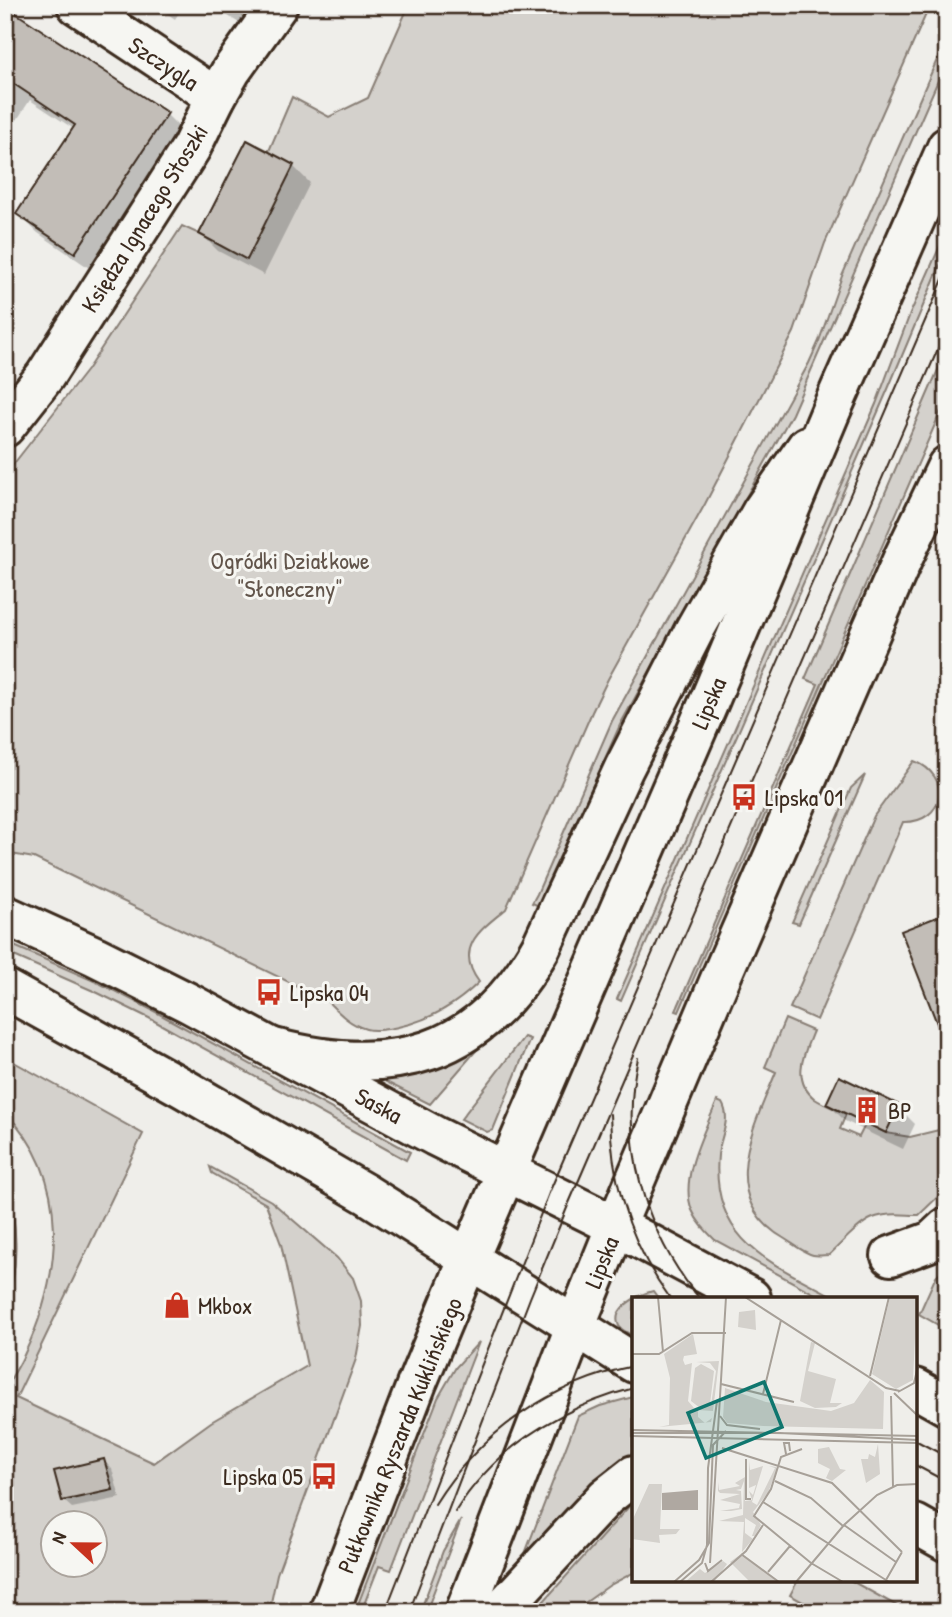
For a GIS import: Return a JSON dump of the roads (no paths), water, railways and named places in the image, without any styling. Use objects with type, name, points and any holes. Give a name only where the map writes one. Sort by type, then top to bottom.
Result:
[{"type":"street","name":"Szczygla","points":[[77,5],[216,97]]},
{"type":"street","name":"Księdza Ignacego Stoszki","points":[[5,427],[46,376],[191,148],[231,71],[278,5]]},
{"type":"street","name":"Lipska","points":[[469,1258],[708,704],[830,413],[947,147]]},
{"type":"street","points":[[274,1048],[298,1055],[343,1061],[387,1060],[410,1056],[445,1044],[473,1029],[491,1015],[508,996],[532,965],[624,768],[695,629],[762,511],[830,413]]},
{"type":"street","name":"Lipska","points":[[575,1327],[721,977],[886,596],[947,466]]},
{"type":"street","name":"Saska","points":[[5,915],[119,968],[749,1297]]},
{"type":"street","points":[[5,989],[355,1187],[632,1362]]},
{"type":"street","points":[[891,1256],[932,1241],[947,1227]]},
{"type":"street","name":"Pułkownika Ryszarda Kuklińskiego","points":[[329,1612],[417,1383],[469,1258]]},
{"type":"street","points":[[465,1612],[575,1327]]},
{"type":"street","points":[[917,1389],[947,1406]]},
{"type":"street","points":[[499,1612],[606,1497],[632,1477]]},
{"type":"street","points":[[917,1525],[947,1542]]},
{"type":"tram line","points":[[385,1612],[549,1193],[947,270]]},
{"type":"tram line","points":[[409,1612],[569,1203],[947,328]]},
{"type":"tram line","points":[[638,1058],[632,1122],[634,1154],[641,1185],[664,1244],[698,1297]]},
{"type":"tram line","points":[[610,1114],[614,1163],[625,1211],[644,1256],[669,1297]]},
{"type":"tram line","points":[[435,1504],[473,1455],[520,1414],[575,1384],[632,1367]]},
{"type":"tram line","points":[[455,1512],[490,1468],[532,1433],[580,1407],[632,1389]]},
{"type":"tram line","points":[[917,1441],[947,1457]]},
{"type":"tram line","points":[[917,1466],[947,1482]]},
{"type":"place","name":"Lipska 01","points":[[744,797]]},
{"type":"place","name":"Lipska 04","points":[[269,992]]},
{"type":"place","name":"BP","points":[[867,1110]]},
{"type":"place","name":"Mkbox","points":[[177,1305]]},
{"type":"place","name":"Lipska 05","points":[[324,1476]]},
{"type":"park label","name":"Ogródki Działkowe \"Słoneczny\"","points":[[290,574]]}]
